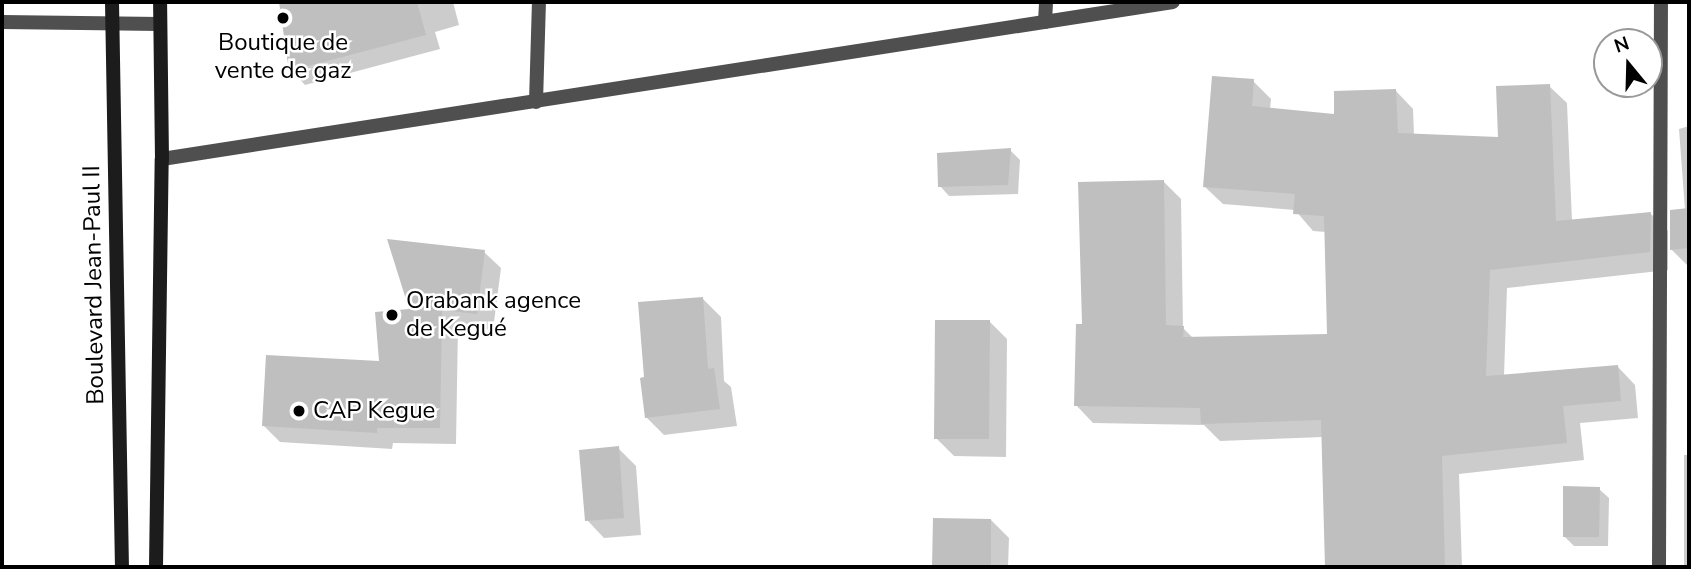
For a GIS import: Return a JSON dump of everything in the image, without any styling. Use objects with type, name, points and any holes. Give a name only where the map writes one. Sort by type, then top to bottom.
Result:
[{"type":"main road","name":"Boulevard Jean-Paul II","points":[[112,2],[122,567]]},
{"type":"main road","points":[[156,567],[162,159],[160,2]]},
{"type":"street","points":[[536,102],[540,2]]},
{"type":"street","points":[[1045,22],[1046,2]]},
{"type":"street","points":[[162,159],[1172,2]]},
{"type":"street","points":[[1659,567],[1661,2]]},
{"type":"street","points":[[2,22],[160,24]]},
{"type":"building","points":[[279,2],[417,2],[426,35],[289,71]]},
{"type":"building","points":[[1212,76],[1254,79],[1252,106],[1334,114],[1334,91],[1396,89],[1398,133],[1498,137],[1496,86],[1550,84],[1556,221],[1651,212],[1650,252],[1490,270],[1486,376],[1618,365],[1621,401],[1563,406],[1567,443],[1442,456],[1445,567],[1325,567],[1321,420],[1201,424],[1200,408],[1074,406],[1076,324],[1082,324],[1078,182],[1164,180],[1166,325],[1184,326],[1183,337],[1327,334],[1324,216],[1293,214],[1295,194],[1203,187]]},
{"type":"building","points":[[1011,148],[1008,185],[938,187],[937,153]]},
{"type":"building","points":[[1689,208],[1689,248],[1670,250],[1670,210]]},
{"type":"building","points":[[387,239],[485,250],[477,314],[442,310],[440,428],[377,428],[377,433],[262,426],[266,355],[379,361],[375,312],[409,309]]},
{"type":"building","points":[[703,297],[708,369],[714,368],[720,409],[645,418],[640,378],[644,377],[638,302]]},
{"type":"building","points":[[935,320],[990,320],[989,439],[934,439]]},
{"type":"building","points":[[619,446],[624,518],[585,521],[579,450]]},
{"type":"building","points":[[1563,486],[1600,487],[1599,537],[1563,537]]},
{"type":"building","points":[[933,518],[991,519],[991,567],[932,567]]},
{"type":"place","name":"Boutique de vente de gaz","points":[[283,18]]},
{"type":"place","name":"Orabank agence de Kegué","points":[[392,315]]},
{"type":"place","name":"CAP Kegue","points":[[299,411]]}]
